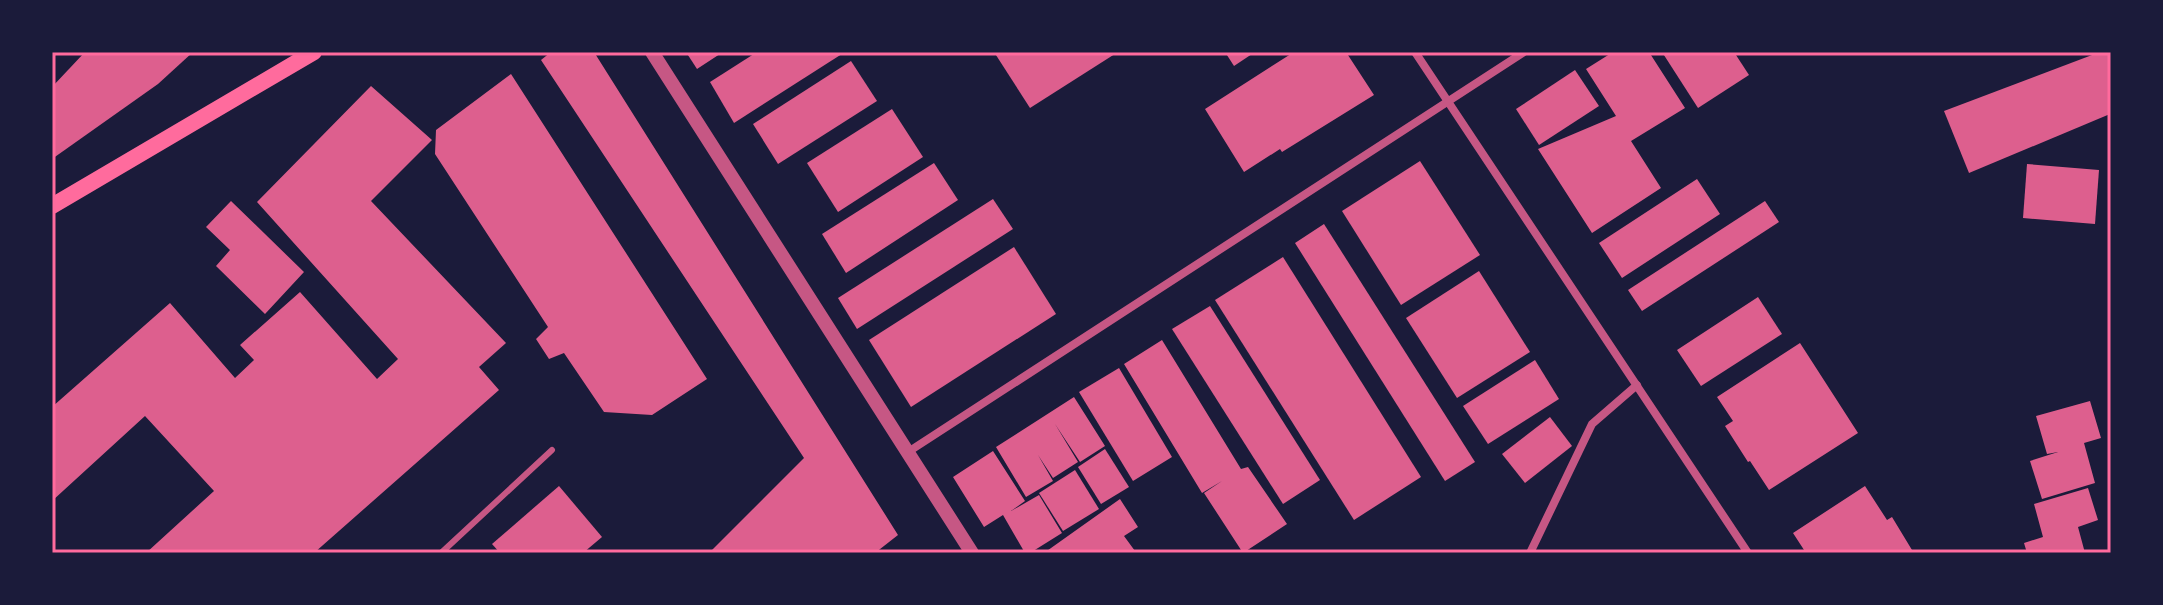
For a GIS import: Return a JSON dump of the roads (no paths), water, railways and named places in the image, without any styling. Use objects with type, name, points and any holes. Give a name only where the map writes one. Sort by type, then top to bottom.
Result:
[{"type":"main road","points":[[52,206],[314,52]]},
{"type":"street","points":[[652,52],[972,553]]},
{"type":"street","points":[[1415,52],[1748,553]]},
{"type":"street","points":[[908,452],[1524,52]]},
{"type":"street","points":[[1530,553],[1592,424],[1637,385]]},
{"type":"lane","points":[[441,553],[552,450]]}]
